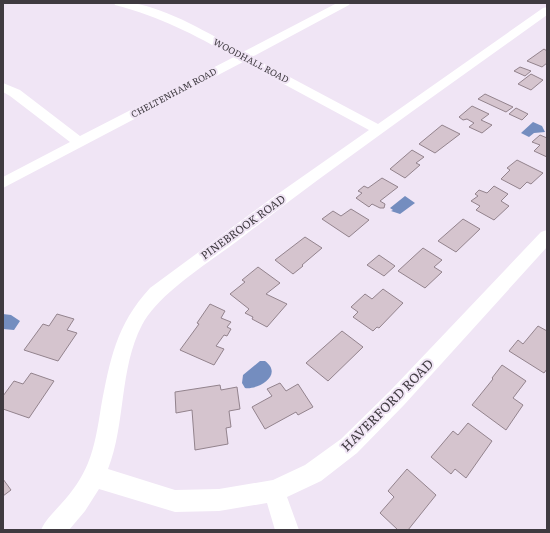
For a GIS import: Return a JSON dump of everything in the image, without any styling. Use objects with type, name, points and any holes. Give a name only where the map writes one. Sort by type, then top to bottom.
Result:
[{"type":"street","name":"WOODHALL ROAD","points":[[119,3],[167,17],[379,130]]},
{"type":"street","name":"CHELTENHAM ROAD","points":[[3,183],[345,3]]},
{"type":"street","name":"PINEBROOK ROAD","points":[[53,530],[81,500],[93,476],[103,452],[123,350],[134,322],[146,304],[156,293],[192,265],[547,10]]},
{"type":"street","points":[[3,87],[15,93],[80,143]]},
{"type":"street","name":"HAVERFORD ROAD","points":[[93,476],[175,501],[219,500],[274,491],[313,473],[349,446],[397,398],[547,236]]},
{"type":"street","points":[[274,491],[287,530]]},
{"type":"water","points":[[533,122],[542,126],[545,132],[534,133],[529,137],[521,133]]},
{"type":"water","points":[[405,196],[415,203],[400,214],[391,211],[393,210],[390,208]]},
{"type":"water","points":[[3,314],[11,315],[20,321],[14,330],[3,329]]},
{"type":"water","points":[[260,361],[265,361],[270,366],[272,371],[270,376],[262,384],[256,387],[245,388],[242,383],[243,375]]},
{"type":"building","points":[[544,49],[547,51],[547,63],[542,67],[527,61]]},
{"type":"building","points":[[520,67],[531,71],[525,76],[514,71]]},
{"type":"building","points":[[531,74],[543,80],[531,90],[518,84]]},
{"type":"building","points":[[485,94],[513,107],[506,112],[478,99]]},
{"type":"building","points":[[472,106],[489,114],[481,120],[492,125],[482,133],[469,127],[474,123],[467,119],[463,120],[459,117]]},
{"type":"building","points":[[516,108],[528,114],[522,120],[509,114]]},
{"type":"building","points":[[442,125],[460,134],[435,153],[419,144]]},
{"type":"building","points":[[540,135],[547,138],[547,157],[534,151],[540,145],[532,142]]},
{"type":"building","points":[[412,150],[424,157],[416,163],[420,165],[405,178],[390,169]]},
{"type":"building","points":[[517,160],[543,173],[531,184],[527,182],[520,189],[501,179],[510,170],[507,168]]},
{"type":"building","points":[[382,178],[398,187],[380,201],[385,204],[384,208],[380,208],[372,204],[369,207],[356,198],[362,193],[358,191],[364,186],[368,188]]},
{"type":"building","points":[[494,186],[508,194],[501,201],[509,206],[494,220],[476,210],[480,206],[471,201],[478,196],[475,194],[479,190],[487,193]]},
{"type":"building","points":[[351,209],[369,220],[349,237],[322,219],[333,211],[341,216]]},
{"type":"building","points":[[463,219],[480,229],[456,252],[438,241]]},
{"type":"building","points":[[305,237],[322,248],[293,274],[275,260]]},
{"type":"building","points":[[423,248],[442,260],[434,267],[442,272],[425,288],[398,271]]},
{"type":"building","points":[[379,255],[395,266],[384,276],[367,265]]},
{"type":"building","points":[[258,267],[280,283],[266,294],[287,304],[267,327],[252,319],[253,317],[245,313],[249,309],[230,294],[245,282],[242,280]]},
{"type":"building","points":[[383,289],[403,303],[379,328],[377,327],[373,331],[353,317],[358,312],[351,307],[365,294],[372,299]]},
{"type":"building","points":[[210,304],[225,311],[221,318],[231,322],[227,327],[231,329],[227,336],[224,335],[216,346],[224,349],[214,365],[180,350],[199,324],[197,323]]},
{"type":"building","points":[[57,314],[74,319],[67,330],[77,333],[58,361],[24,350],[43,324],[49,326]]},
{"type":"building","points":[[538,326],[547,331],[547,369],[544,373],[509,351],[518,340],[523,344]]},
{"type":"building","points":[[342,331],[363,347],[328,381],[306,363]]},
{"type":"building","points":[[502,365],[526,381],[513,398],[523,405],[506,430],[472,405]]},
{"type":"building","points":[[31,373],[54,381],[29,418],[3,409],[3,396],[14,381],[23,384]]},
{"type":"building","points":[[280,383],[286,391],[298,384],[313,407],[298,415],[296,412],[265,429],[252,407],[272,396],[267,389]]},
{"type":"building","points":[[220,385],[221,390],[237,387],[240,409],[229,411],[231,427],[226,428],[228,444],[195,450],[192,410],[176,413],[175,392]]},
{"type":"building","points":[[468,423],[492,441],[466,478],[455,469],[451,474],[431,457],[453,431],[458,435]]},
{"type":"building","points":[[407,469],[436,495],[408,530],[398,530],[380,513],[394,497],[388,491]]},
{"type":"building","points":[[3,479],[11,490],[3,496]]}]
